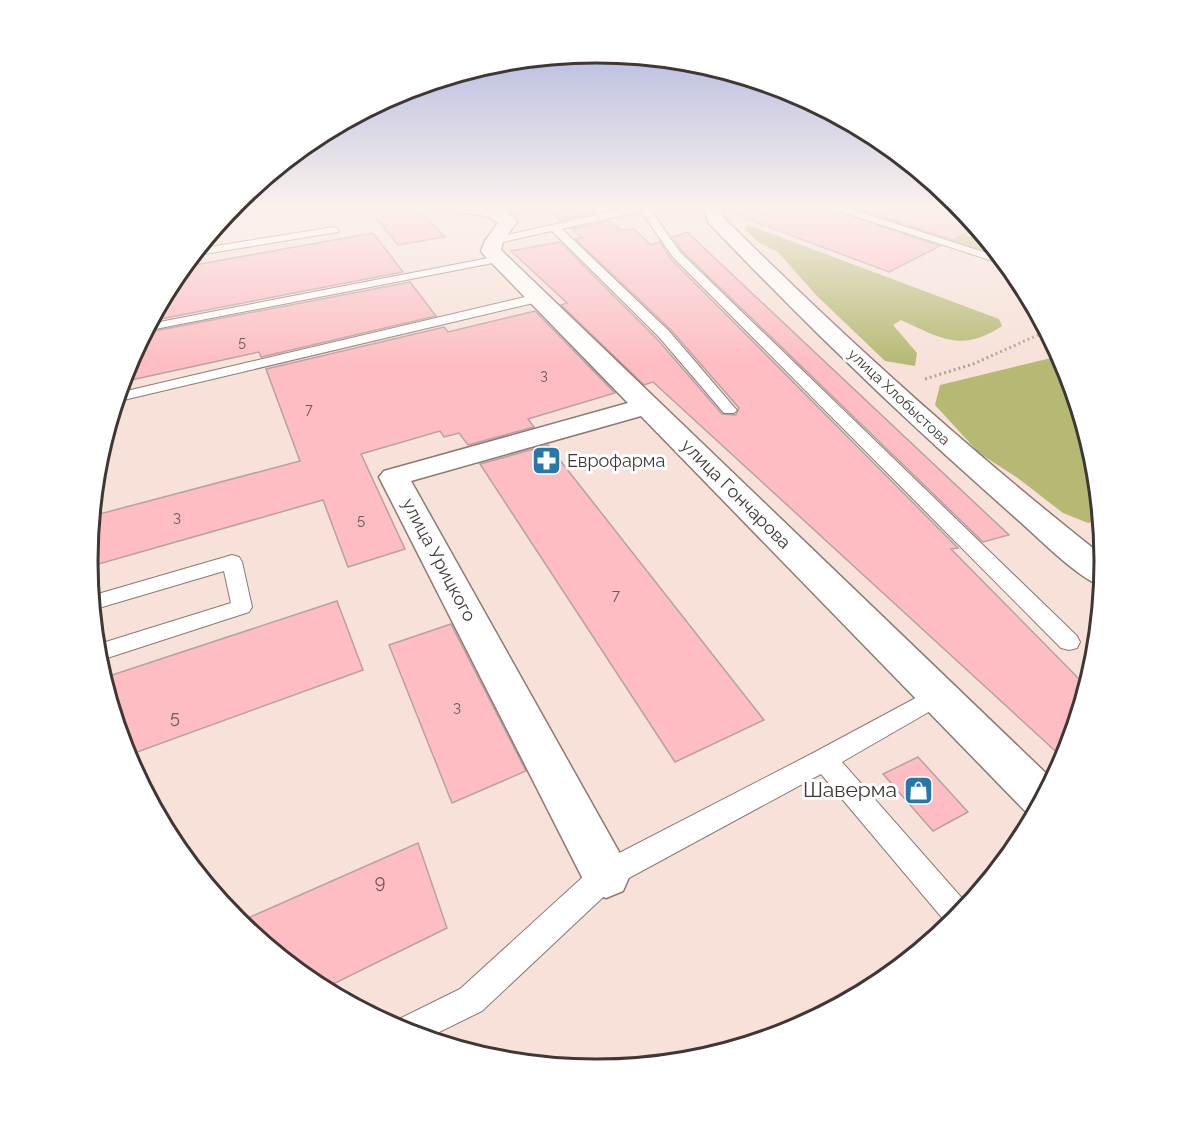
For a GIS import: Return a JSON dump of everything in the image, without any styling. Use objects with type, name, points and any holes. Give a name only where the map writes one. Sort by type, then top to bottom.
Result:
[{"type":"street","name":"улица Гончарова","points":[[503,258],[538,298],[1036,793]]},
{"type":"street","name":"улица Хлобыстова","points":[[753,258],[791,298],[1004,494],[1094,567]]},
{"type":"street","name":"улица Урицкого","points":[[606,875],[394,477],[647,406]]},
{"type":"lane","points":[[157,326],[459,258]]},
{"type":"lane","points":[[588,258],[664,334],[729,410]]},
{"type":"lane","points":[[680,258],[1069,642]]},
{"type":"lane","points":[[126,396],[538,298]]},
{"type":"lane","points":[[100,601],[231,562],[242,607],[106,650]]},
{"type":"lane","points":[[418,1026],[471,1000],[606,875],[824,760],[938,695]]},
{"type":"lane","points":[[824,760],[952,908]]},
{"type":"path","points":[[889,387],[919,381],[973,364],[1039,334]]},
{"type":"green space","points":[[784,258],[837,258],[999,319],[1002,326],[975,339],[963,341],[940,337],[901,320],[893,325],[917,353],[915,366],[885,361],[816,295]]},
{"type":"green space","points":[[1051,358],[1068,401],[1077,432],[1090,496],[1092,522],[1088,523],[1063,513],[1019,479],[979,453],[935,405],[940,385]]},
{"type":"building","points":[[231,258],[393,258],[403,272],[161,319],[196,265]]},
{"type":"building","points":[[519,258],[576,258],[657,339],[722,414],[736,415],[739,408],[671,330],[595,258],[670,258],[958,548],[951,549],[1079,679],[1068,721],[1056,752],[653,382],[644,385],[561,305],[567,303]]},
{"type":"building","points":[[690,258],[715,258],[1009,535],[983,542]]},
{"type":"building","points":[[852,258],[916,258],[889,272]]},
{"type":"building","points":[[410,282],[436,316],[261,357],[259,352],[132,380],[155,331]]},
{"type":"building","points":[[535,311],[615,393],[528,419],[534,427],[468,445],[459,433],[444,437],[440,431],[361,454],[405,549],[348,567],[323,500],[98,564],[100,514],[300,461],[266,369],[444,327],[448,332]]},
{"type":"building","points":[[548,445],[764,720],[675,762],[480,464]]},
{"type":"building","points":[[337,601],[363,670],[136,752],[124,721],[112,675]]},
{"type":"building","points":[[451,624],[526,771],[452,803],[389,645]]},
{"type":"building","points":[[918,757],[968,812],[933,831],[883,774]]},
{"type":"building","points":[[418,843],[447,928],[334,984],[293,956],[249,918]]},
{"type":"place","name":"Еврофарма","points":[[546,461]]},
{"type":"place","name":"Шаверма","points":[[918,790]]}]
